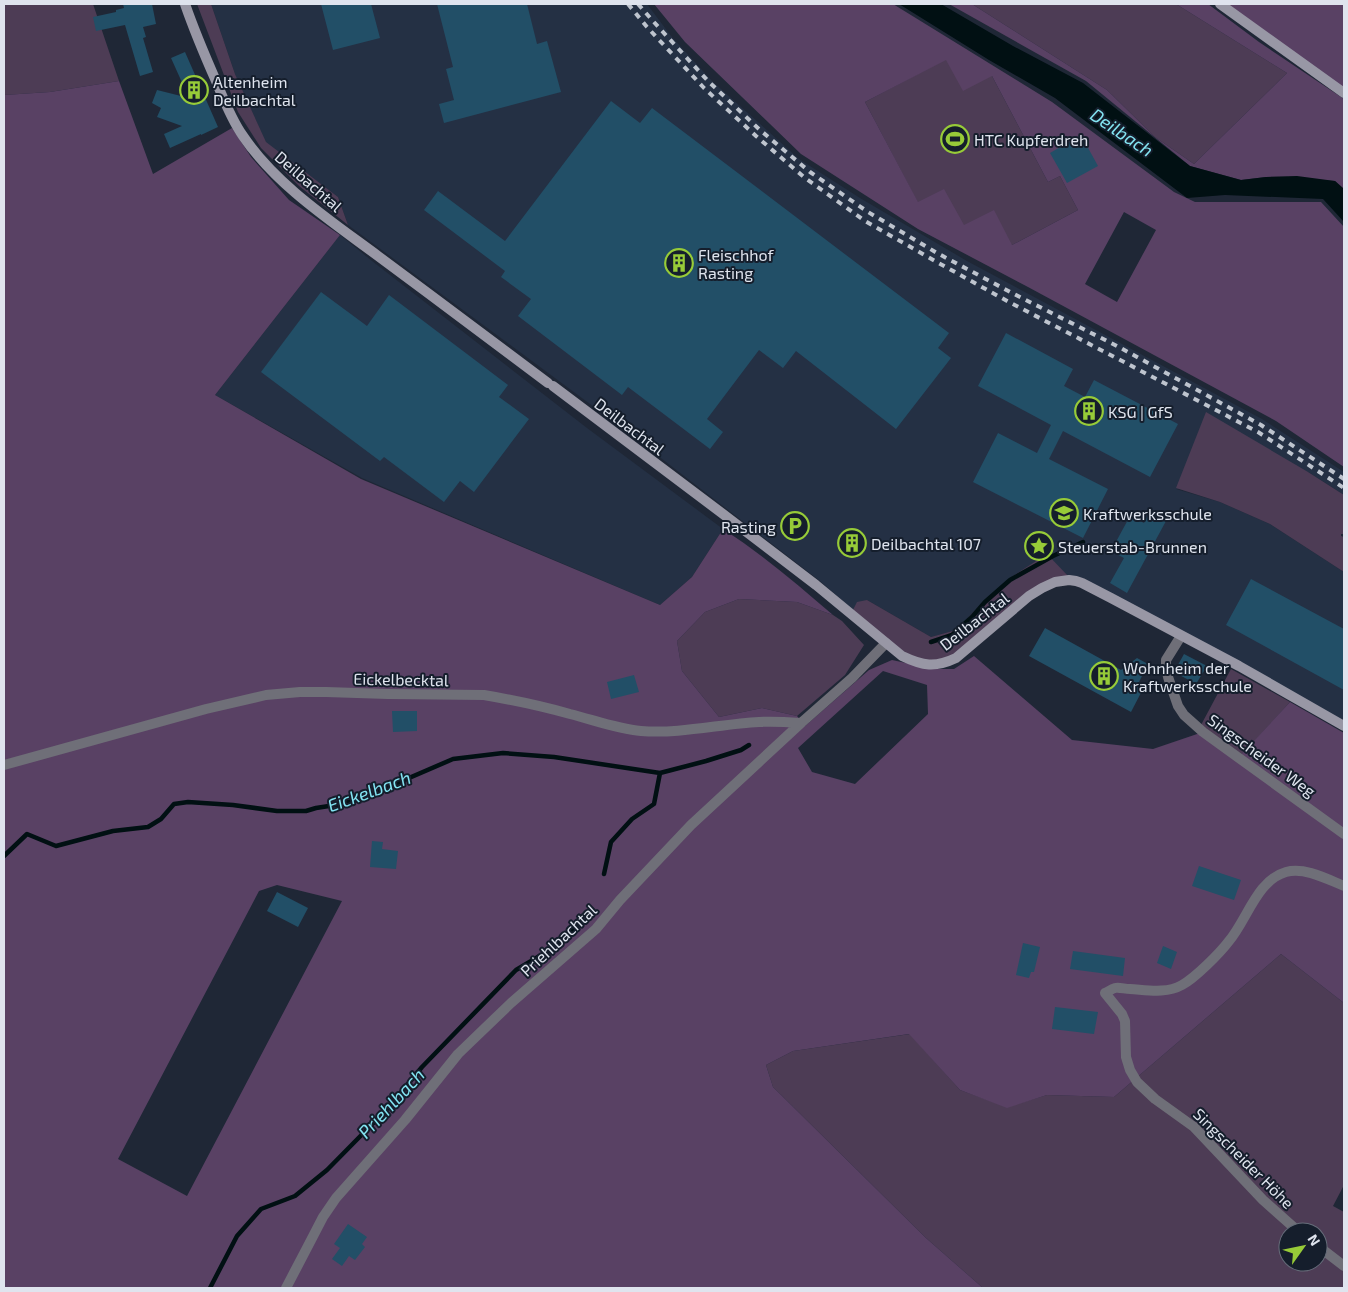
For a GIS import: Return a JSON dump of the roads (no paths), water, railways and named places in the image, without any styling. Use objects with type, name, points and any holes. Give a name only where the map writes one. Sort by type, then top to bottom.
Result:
[{"type":"street","name":"Deilbachtal","points":[[185,4],[231,116],[256,153],[294,192],[723,514],[902,656],[913,661],[935,666],[956,658],[1029,596],[1055,582],[1069,580],[1082,583],[1239,666],[1344,726]]},
{"type":"street","points":[[1220,4],[1344,93]]},
{"type":"street","name":"Singscheider Weg","points":[[1181,636],[1166,660],[1166,668],[1174,696],[1184,715],[1203,732],[1344,834]]},
{"type":"street","name":"Priehlbachtal","points":[[286,1288],[316,1230],[336,1198],[405,1120],[458,1054],[511,1003],[596,929],[620,900],[691,825],[852,678],[886,643]]},
{"type":"street","name":"Eickelbecktal","points":[[4,765],[206,709],[266,695],[300,692],[484,695],[505,698],[620,728],[640,731],[693,730],[760,722],[801,723]]},
{"type":"street","name":"Singscheider Höhe","points":[[1288,1222],[1258,1195],[1194,1127],[1137,1082],[1126,1058],[1125,1021],[1122,1014],[1105,993],[1116,988],[1158,991],[1175,988],[1189,980],[1230,941],[1267,884],[1287,872],[1312,874],[1344,886]]},
{"type":"street","points":[[1328,1254],[1344,1266]]},
{"type":"water","name":"Deilbach","points":[[899,4],[941,4],[1013,46],[1083,83],[1190,166],[1241,180],[1297,176],[1335,181],[1344,189],[1344,222],[1323,199],[1225,195],[1187,198],[1055,98],[989,60]]},
{"type":"waterway","name":"Priehlbach","points":[[931,642],[952,635],[1010,580],[1083,542]]},
{"type":"waterway","name":"Eickelbach","points":[[4,856],[27,834],[56,846],[113,831],[148,827],[161,819],[174,804],[188,802],[233,805],[277,811],[306,811],[342,804],[365,797],[453,759],[503,753],[554,757],[660,773],[741,750],[749,745]]},
{"type":"waterway","name":"Priehlbach","points":[[604,874],[611,842],[632,819],[654,804],[660,773]]},
{"type":"waterway","name":"Priehlbach","points":[[210,1288],[237,1236],[261,1209],[295,1196],[327,1170],[389,1107],[422,1067],[516,970],[548,951],[582,921]]},
{"type":"railway","points":[[628,4],[704,88],[756,136],[805,178],[865,221],[1009,302],[1258,432],[1344,488]]},
{"type":"railway","points":[[638,4],[708,81],[760,130],[810,172],[868,212],[937,253],[1117,346],[1261,425],[1344,479]]},
{"type":"place","name":"Altenheim Deilbachtal","points":[[194,90]]},
{"type":"place","name":"HTC Kupferdreh","points":[[955,139]]},
{"type":"place","name":"Fleischhof Rasting","points":[[679,263]]},
{"type":"place","name":"KSG | GfS","points":[[1089,411]]},
{"type":"place","name":"Kraftwerksschule","points":[[1064,513]]},
{"type":"place","name":"Rasting","points":[[795,526]]},
{"type":"place","name":"Deilbachtal 107","points":[[852,543]]},
{"type":"place","name":"Steuerstab-Brunnen","points":[[1039,546]]},
{"type":"place","name":"Wohnheim der Kraftwerksschule","points":[[1104,676]]}]
